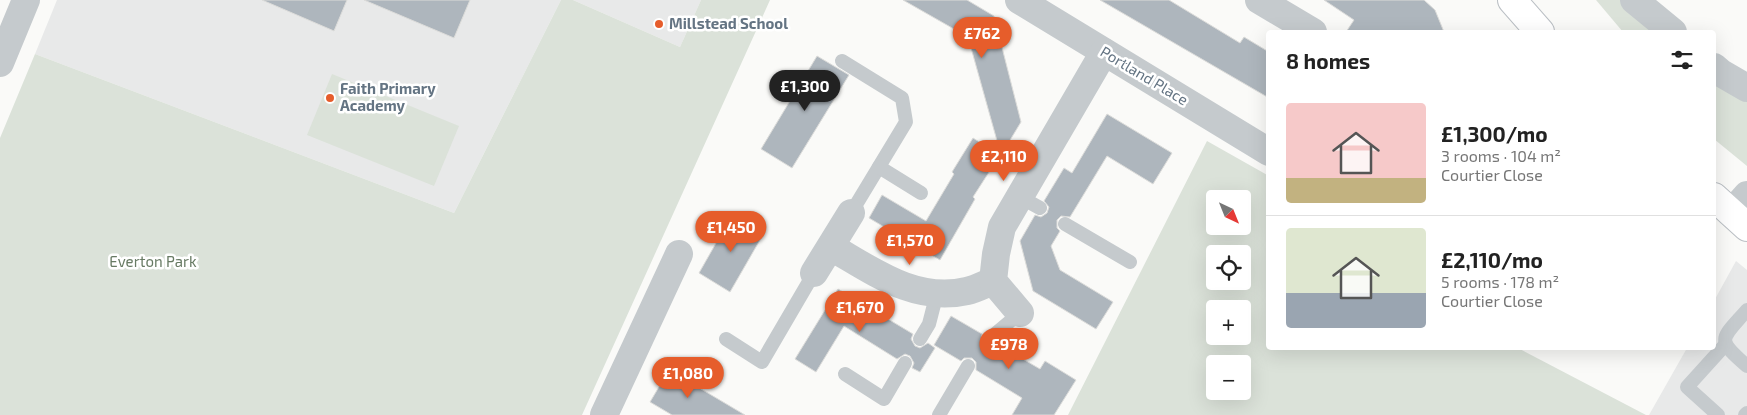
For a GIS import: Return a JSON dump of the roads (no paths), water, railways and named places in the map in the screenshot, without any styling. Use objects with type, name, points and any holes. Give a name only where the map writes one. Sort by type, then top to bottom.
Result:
[{"type":"street","points":[[0,63],[26,0]]},
{"type":"street","name":"Portland Place","points":[[1019,0],[1266,150]]},
{"type":"street","points":[[1259,0],[1310,30]]},
{"type":"street","points":[[1634,0],[1671,30]]},
{"type":"street","points":[[1020,313],[993,281],[1002,227],[1030,202],[1104,52]]},
{"type":"street","points":[[1716,69],[1747,88]]},
{"type":"street","points":[[814,273],[850,213]]},
{"type":"street","points":[[830,247],[894,283],[919,292],[967,291],[993,281]]},
{"type":"street","points":[[604,415],[679,254]]},
{"type":"lane","points":[[842,61],[902,98],[906,122],[850,213]]},
{"type":"lane","points":[[879,167],[921,193]]},
{"type":"lane","points":[[1065,224],[1130,262]]},
{"type":"lane","points":[[726,339],[762,362],[814,273]]},
{"type":"lane","points":[[920,339],[929,324],[937,293]]},
{"type":"lane","points":[[1747,310],[1728,332],[1724,340],[1725,345],[1747,366]]},
{"type":"lane","points":[[989,339],[1020,313]]},
{"type":"lane","points":[[1718,415],[1687,386],[1725,345]]},
{"type":"lane","points":[[845,374],[884,399],[905,363]]},
{"type":"lane","points":[[939,415],[968,366]]},
{"type":"place","name":"Millstead School","points":[[659,24]]},
{"type":"place","name":"Faith Primary Academy","points":[[330,98]]},
{"type":"park label","name":"Everton Park","points":[[153,262]]}]
